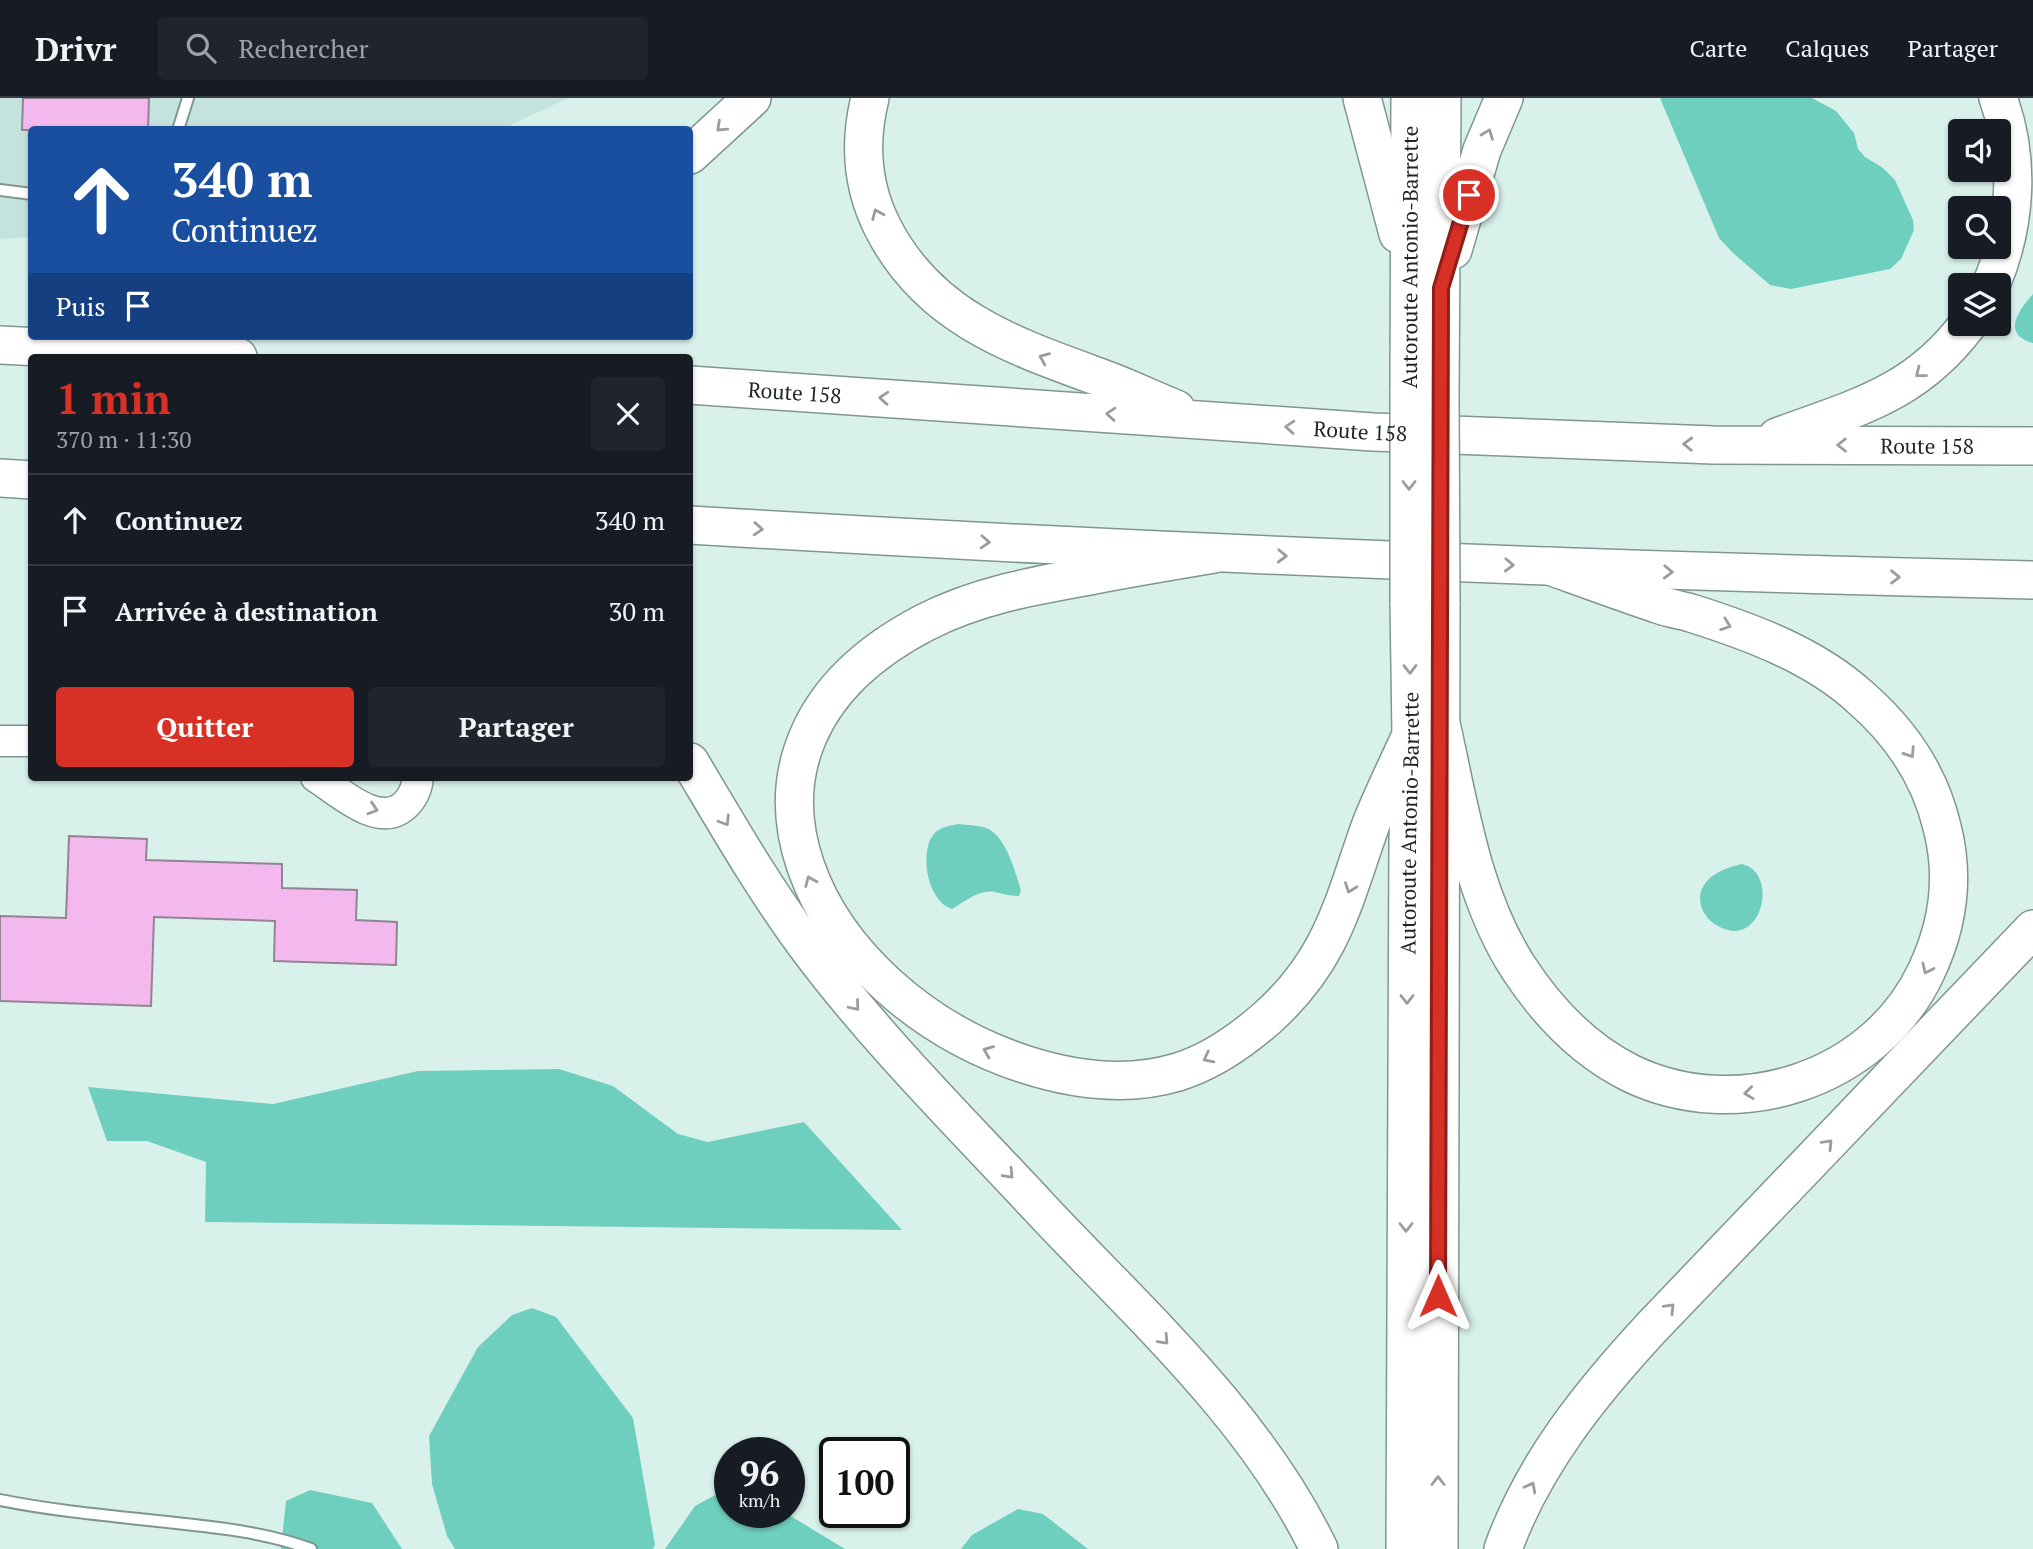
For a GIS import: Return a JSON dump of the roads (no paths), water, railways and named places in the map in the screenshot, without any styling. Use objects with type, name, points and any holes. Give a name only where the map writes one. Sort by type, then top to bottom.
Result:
[{"type":"highway","points":[[693,152],[752,98]]},
{"type":"highway","points":[[870,98],[863,149],[872,204],[899,256],[924,286],[970,321],[1011,344],[1108,380],[1203,421]]},
{"type":"highway","points":[[1362,98],[1409,272]]},
{"type":"highway","name":"Autoroute Antonio-Barrette","points":[[1410,98],[1409,272],[1425,393],[1425,727],[1438,1549]]},
{"type":"highway","name":"Autoroute Antonio-Barrette","points":[[1425,393],[1441,288],[1442,98]]},
{"type":"highway","points":[[1441,288],[1482,150],[1504,98]]},
{"type":"highway","points":[[1995,273],[2005,244],[2012,202],[2010,143],[1998,98]]},
{"type":"highway","points":[[1757,445],[1879,400],[1928,367],[1957,336]]},
{"type":"highway","points":[[0,345],[165,354],[225,340]]},
{"type":"highway","name":"Route 158","points":[[693,385],[1442,435],[1757,445],[2033,446]]},
{"type":"highway","points":[[0,478],[28,480]]},
{"type":"highway","points":[[693,525],[1214,554],[1639,571],[2033,580]]},
{"type":"highway","points":[[1214,554],[1037,585],[965,605],[925,622],[891,643],[855,671],[835,693],[815,723],[798,771],[794,807],[798,842],[809,880],[827,916],[852,949],[884,984],[914,1009],[975,1046],[1037,1069],[1080,1078],[1124,1081],[1181,1071],[1214,1056],[1251,1031],[1282,1004],[1318,959],[1344,906],[1371,824],[1425,727]]},
{"type":"highway","points":[[1425,727],[1500,935],[1518,967],[1551,1011],[1586,1044],[1614,1063],[1658,1084],[1705,1094],[1743,1094],[1791,1086],[1824,1073],[1853,1056],[1880,1033],[1911,999],[1931,961],[1942,929],[1949,872],[1945,839],[1930,790],[1899,737],[1850,688],[1820,667],[1785,649],[1709,619],[1661,606],[1550,566]]},
{"type":"highway","name":"Autoroute Antonio-Barrette","points":[[1405,1549],[1408,841],[1425,727]]},
{"type":"highway","points":[[693,767],[754,867],[822,967],[929,1089],[1225,1407],[1281,1480],[1319,1549]]},
{"type":"highway","points":[[1503,1549],[1547,1459],[1616,1366],[2033,929]]},
{"type":"street","points":[[0,741],[28,741]]},
{"type":"street","points":[[322,781],[364,807],[380,813],[398,810],[406,804],[414,794],[417,781]]},
{"type":"lane","points":[[179,126],[188,98]]},
{"type":"lane","points":[[0,190],[28,194]]},
{"type":"lane","points":[[0,1500],[54,1510],[208,1527],[257,1535],[311,1549]]}]
